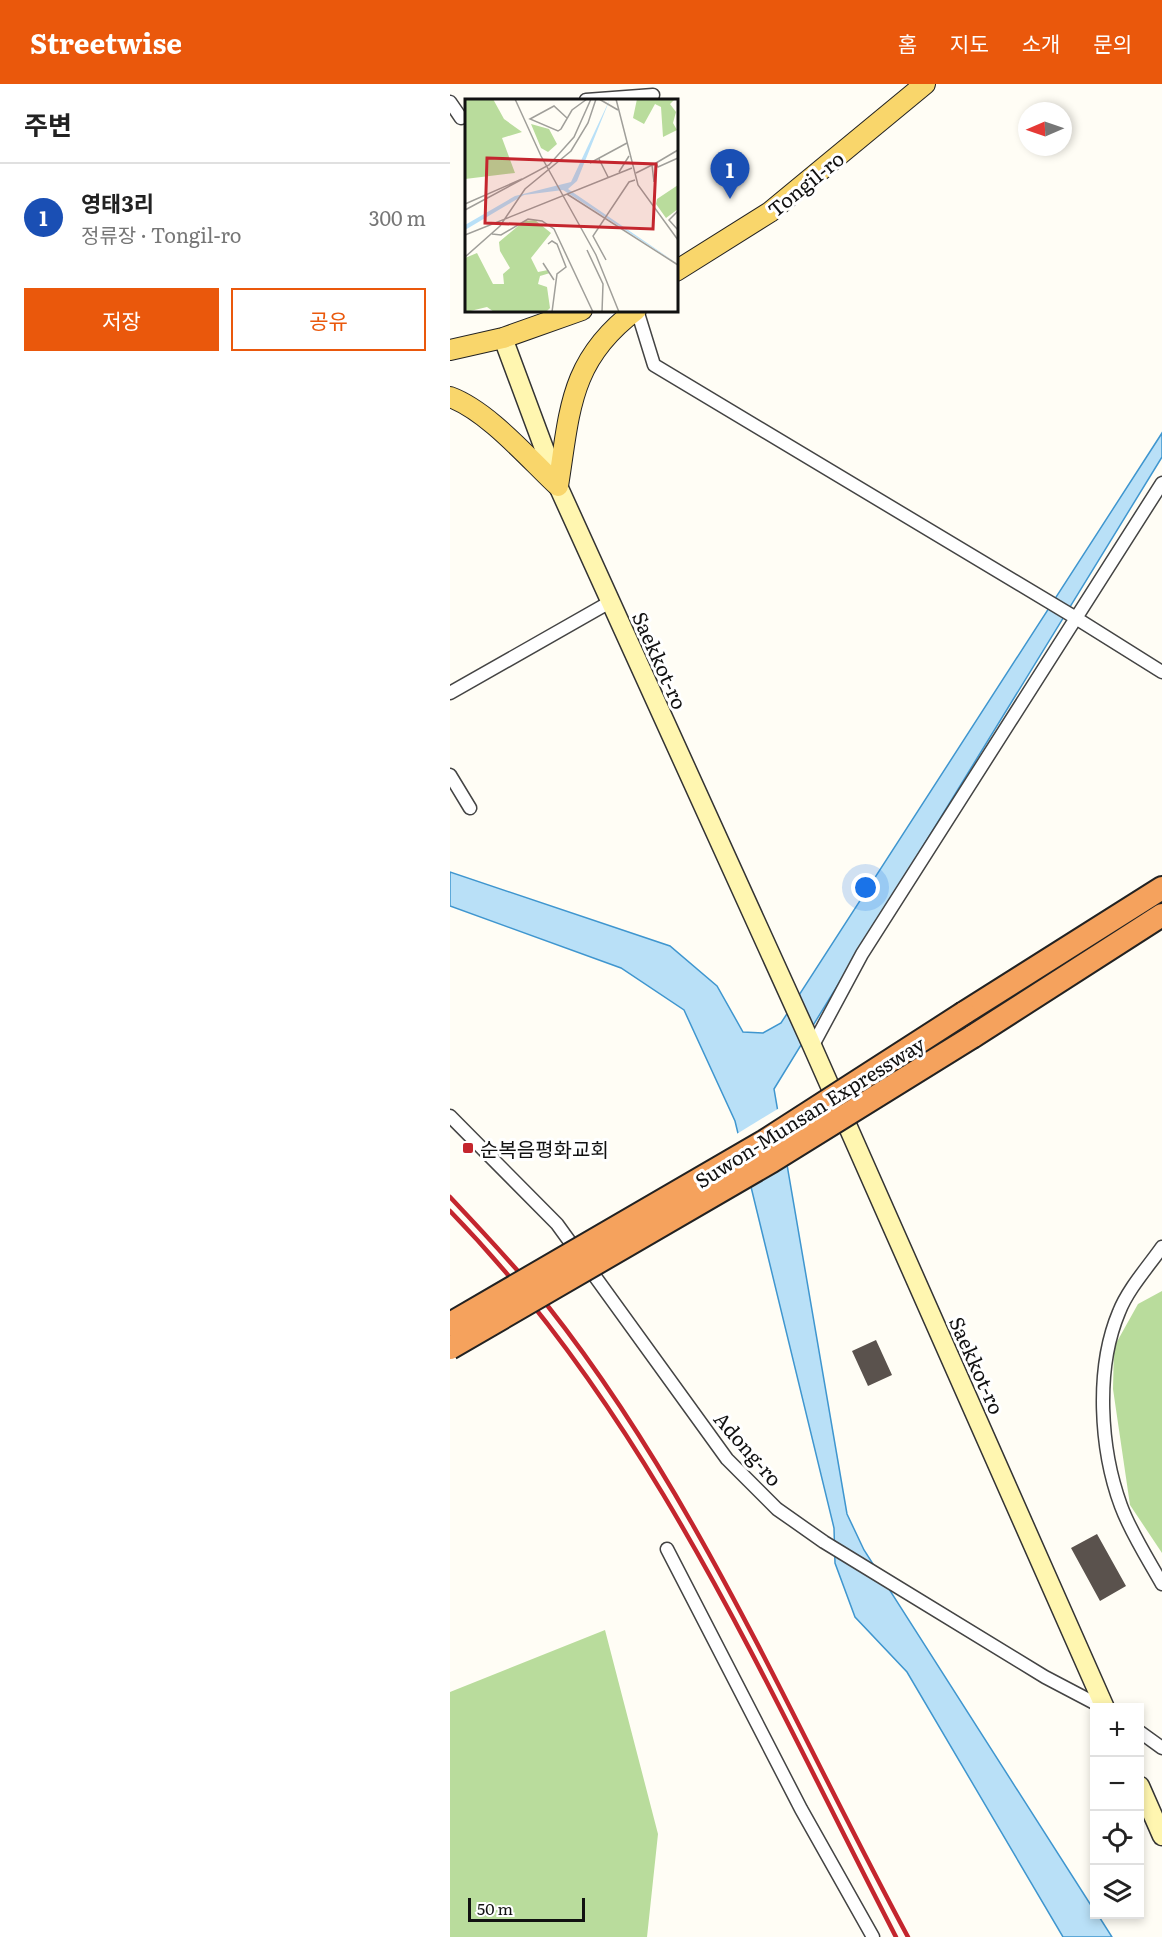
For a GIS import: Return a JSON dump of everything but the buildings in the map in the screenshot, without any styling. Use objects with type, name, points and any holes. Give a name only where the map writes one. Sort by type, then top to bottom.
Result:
[{"type":"highway","name":"Suwon-Munsan Expressway","points":[[450,1324],[765,1141],[1162,888]]},
{"type":"highway","name":"Suwon-Munsan Expressway","points":[[450,1348],[772,1161],[1162,915]]},
{"type":"main road","name":"Tongil-ro","points":[[680,271],[771,212],[925,84]]},
{"type":"main road","points":[[450,350],[503,338],[572,312]]},
{"type":"main road","points":[[558,486],[573,393],[591,354],[635,312]]},
{"type":"main road","points":[[450,397],[463,402],[501,433],[558,486]]},
{"type":"street","points":[[599,99],[653,95]]},
{"type":"street","points":[[450,102],[465,121]]},
{"type":"street","points":[[638,312],[654,365],[1074,616],[1162,672]]},
{"type":"street","name":"Saekkot-ro","points":[[503,338],[558,486],[811,1044],[1102,1703]]},
{"type":"street","points":[[811,1044],[862,954],[1074,616],[1162,483]]},
{"type":"street","points":[[450,693],[610,602]]},
{"type":"street","points":[[450,775],[470,808]]},
{"type":"street","name":"Adong-ro","points":[[450,1116],[556,1224],[728,1459],[777,1509],[824,1542],[1046,1677],[1096,1703]]},
{"type":"street","points":[[1162,1247],[1119,1311],[1110,1340],[1105,1374],[1109,1463],[1121,1507],[1162,1584]]},
{"type":"street","points":[[667,1549],[801,1809],[873,1937]]},
{"type":"street","points":[[1144,1735],[1162,1748]]},
{"type":"street","points":[[1144,1795],[1162,1836]]},
{"type":"green space","points":[[1162,1291],[1162,1553],[1130,1505],[1113,1389],[1114,1347],[1138,1304]]},
{"type":"green space","points":[[605,1630],[658,1834],[647,1937],[450,1937],[450,1692]]},
{"type":"water","points":[[1162,433],[1162,457],[774,1089],[847,1514],[864,1550],[1090,1904],[1090,1919],[1101,1919],[1112,1937],[1063,1937],[907,1672],[855,1617],[835,1563],[834,1528],[735,1121],[684,1010],[621,968],[450,906],[450,872],[670,946],[717,986],[743,1032],[763,1033],[781,1023]]},
{"type":"pier","points":[[781,1107],[791,1164],[748,1190],[735,1135]]},
{"type":"railway","points":[[450,1197],[547,1305],[601,1378],[651,1454],[741,1613],[908,1937]]},
{"type":"railway","points":[[450,1211],[522,1291],[586,1376],[645,1465],[700,1557],[751,1651],[896,1937]]},
{"type":"place","name":"영태3리","points":[[730,199]]},
{"type":"place","name":"순복음평화교회","points":[[468,1148]]}]
